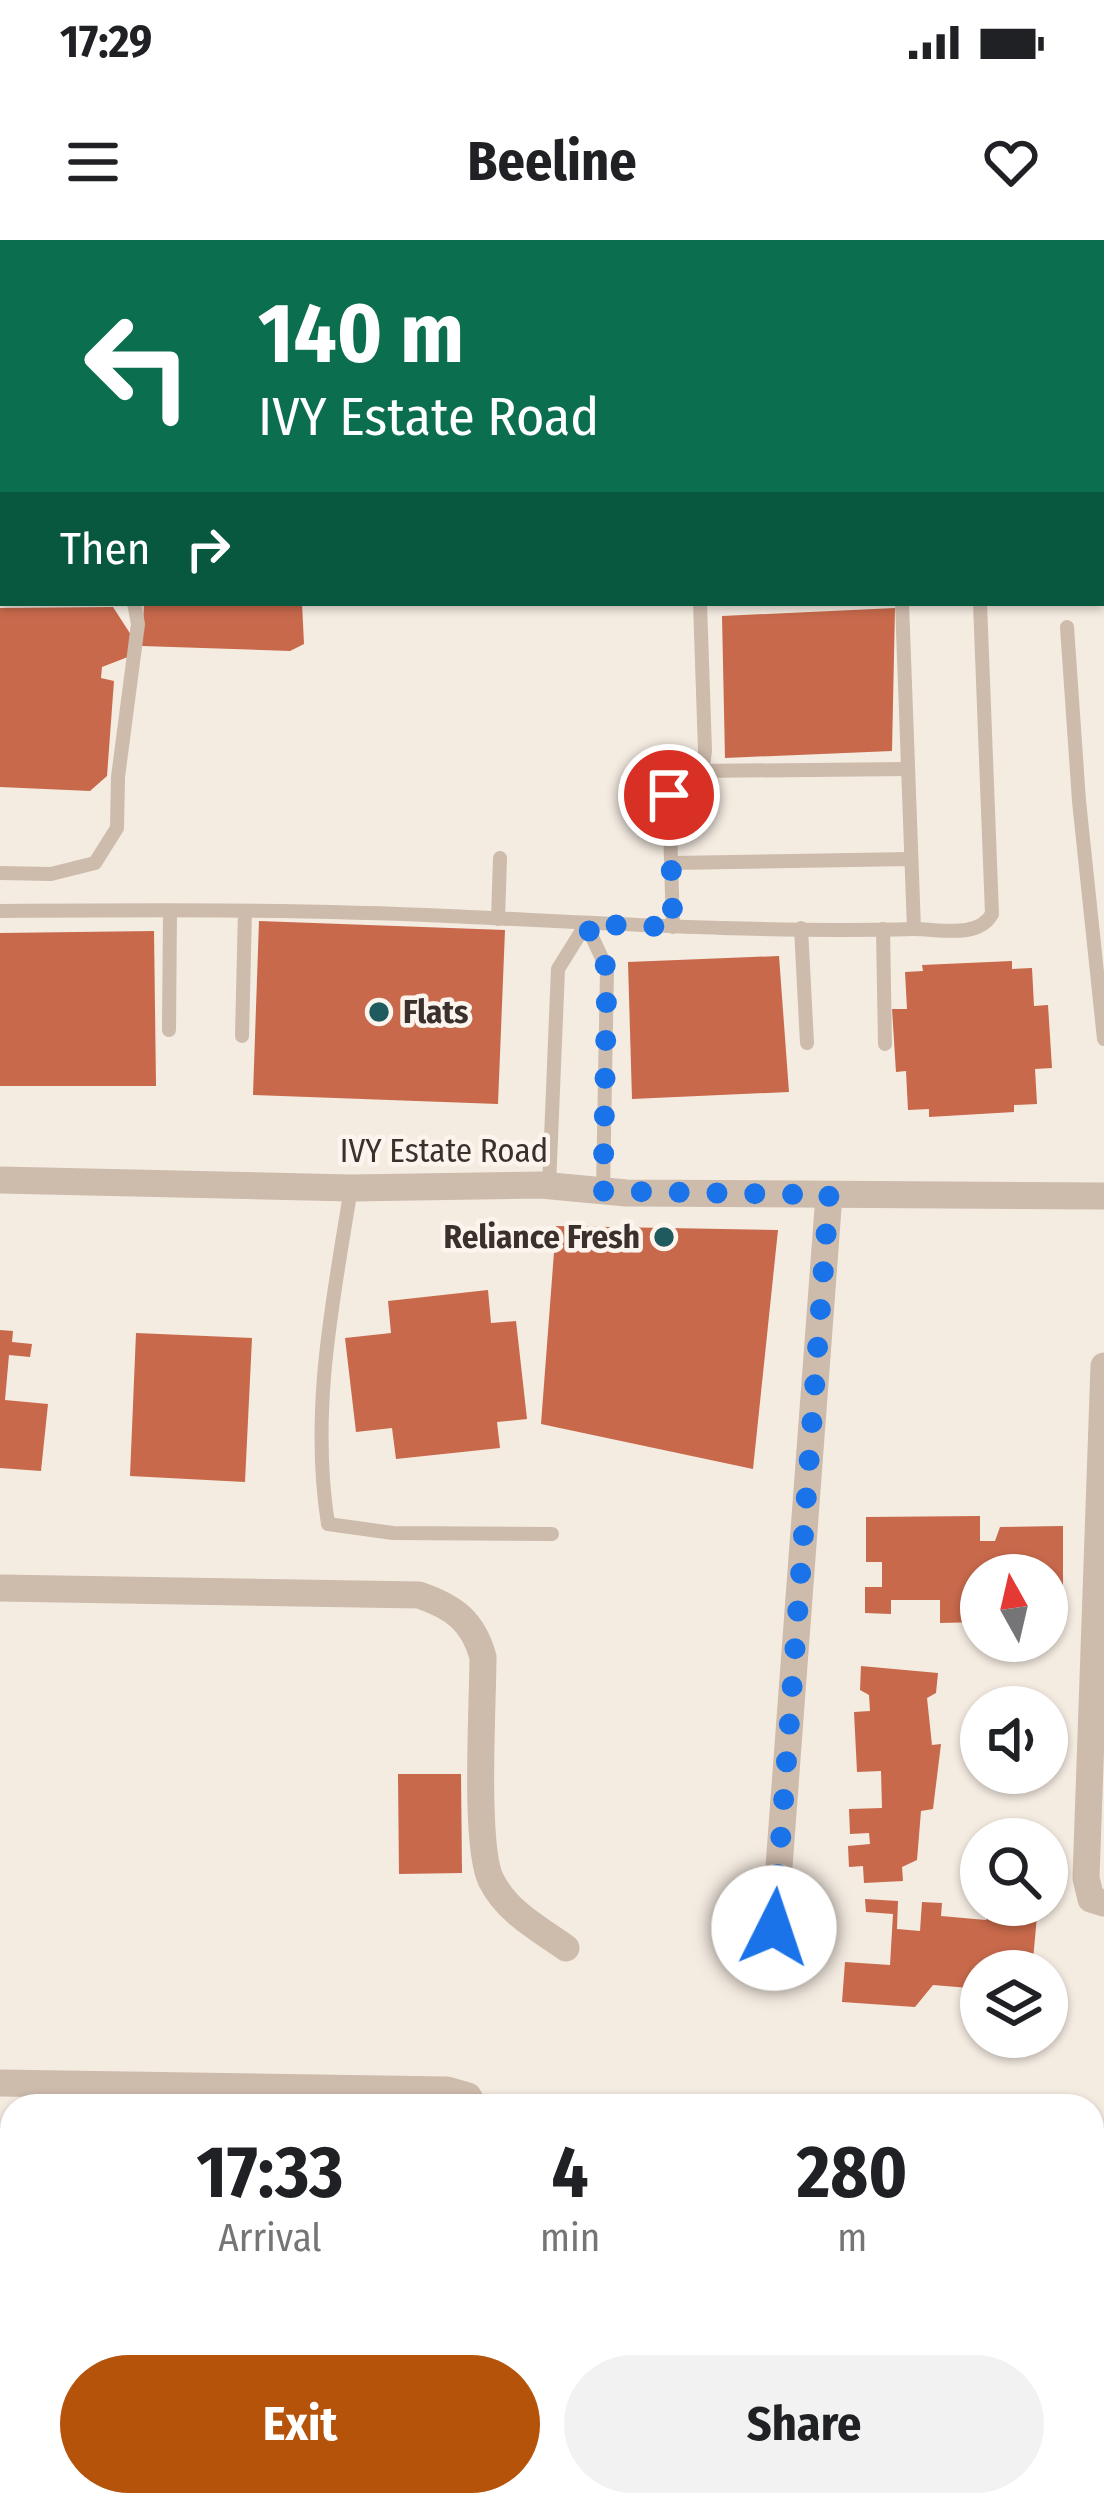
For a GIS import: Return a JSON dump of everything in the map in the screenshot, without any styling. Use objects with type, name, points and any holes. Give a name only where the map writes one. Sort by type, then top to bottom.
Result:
[{"type":"street","name":"IVY Estate Road","points":[[0,1180],[1104,1196]]},
{"type":"street","points":[[771,1974],[829,1195]]},
{"type":"street","points":[[1104,1366],[1086,1878],[1090,1899],[1104,1903]]},
{"type":"street","points":[[0,1588],[419,1595],[450,1606],[476,1631],[483,1657],[483,1843],[490,1877],[512,1910],[566,1948]]},
{"type":"street","points":[[0,2083],[139,2094]]},
{"type":"street","points":[[378,2094],[448,2090],[461,2094]]},
{"type":"lane","points":[[0,873],[51,874],[95,863],[117,828],[118,777],[138,624],[135,606]]},
{"type":"lane","points":[[673,927],[669,795],[673,782],[703,766],[705,751],[700,606]]},
{"type":"lane","points":[[902,606],[914,928]]},
{"type":"lane","points":[[0,911],[245,911],[673,927],[976,930],[992,914],[980,606]]},
{"type":"lane","points":[[1067,627],[1079,801],[1104,1039]]},
{"type":"lane","points":[[696,772],[908,769]]},
{"type":"lane","points":[[498,919],[500,858]]},
{"type":"lane","points":[[671,863],[911,860]]},
{"type":"lane","points":[[169,1030],[170,911]]},
{"type":"lane","points":[[242,1036],[245,911]]},
{"type":"lane","points":[[549,1186],[558,969],[586,924]]},
{"type":"lane","points":[[586,924],[607,969],[603,1191]]},
{"type":"lane","points":[[801,928],[807,1042]]},
{"type":"lane","points":[[884,929],[886,1044]]},
{"type":"lane","points":[[351,1188],[322,1364],[320,1476],[328,1524],[393,1533],[552,1534]]},
{"type":"building","points":[[144,606],[302,606],[304,644],[290,651],[142,646]]},
{"type":"building","points":[[113,607],[133,638],[133,655],[102,667],[101,678],[114,681],[107,776],[90,791],[0,787],[0,608]]},
{"type":"building","points":[[895,608],[892,751],[725,758],[722,616]]},
{"type":"building","name":"Flats","points":[[259,921],[505,930],[498,1104],[253,1095]]},
{"type":"building","points":[[154,931],[156,1086],[0,1086],[0,933]]},
{"type":"building","points":[[779,956],[789,1092],[632,1099],[628,962]]},
{"type":"building","points":[[1012,961],[1012,969],[1032,968],[1034,1006],[1048,1005],[1052,1068],[1035,1069],[1037,1104],[1014,1105],[1014,1112],[929,1117],[929,1109],[908,1110],[906,1071],[896,1072],[892,1009],[907,1009],[905,972],[923,971],[922,965]]},
{"type":"building","points":[[556,1226],[778,1230],[753,1469],[541,1424]]},
{"type":"building","points":[[488,1290],[491,1323],[516,1321],[527,1419],[497,1422],[500,1448],[396,1459],[392,1428],[356,1432],[345,1338],[391,1333],[388,1301]]},
{"type":"building","points":[[0,1330],[13,1331],[12,1342],[32,1344],[30,1357],[9,1355],[5,1400],[48,1404],[41,1471],[0,1468]]},
{"type":"building","points":[[136,1333],[252,1338],[245,1482],[130,1476]]},
{"type":"building","points":[[980,1516],[980,1541],[995,1541],[1000,1527],[1063,1526],[1063,1554],[960,1554],[960,1623],[940,1623],[940,1600],[891,1600],[891,1614],[865,1613],[865,1587],[882,1587],[882,1562],[866,1562],[866,1517]]},
{"type":"building","points":[[861,1666],[938,1673],[936,1693],[927,1698],[932,1745],[941,1744],[933,1809],[921,1811],[917,1860],[902,1867],[903,1881],[864,1883],[863,1866],[849,1867],[848,1846],[870,1844],[869,1833],[850,1834],[849,1809],[882,1808],[881,1771],[857,1772],[854,1712],[870,1711],[869,1695],[860,1690]]},
{"type":"building","points":[[398,1774],[461,1774],[462,1873],[399,1874]]},
{"type":"building","points":[[865,1899],[898,1901],[897,1929],[920,1931],[922,1902],[942,1903],[941,1916],[960,1918],[960,1926],[1036,1926],[1034,1950],[960,1950],[960,1987],[933,1985],[915,2007],[842,2002],[845,1962],[890,1965],[893,1914],[866,1912]]},
{"type":"place","name":"Flats","points":[[379,1012]]},
{"type":"place","name":"Reliance Fresh","points":[[664,1237]]},
{"type":"route","points":[[669,795],[673,927],[586,924],[607,969],[603,1191],[829,1195],[774,1928]]}]
